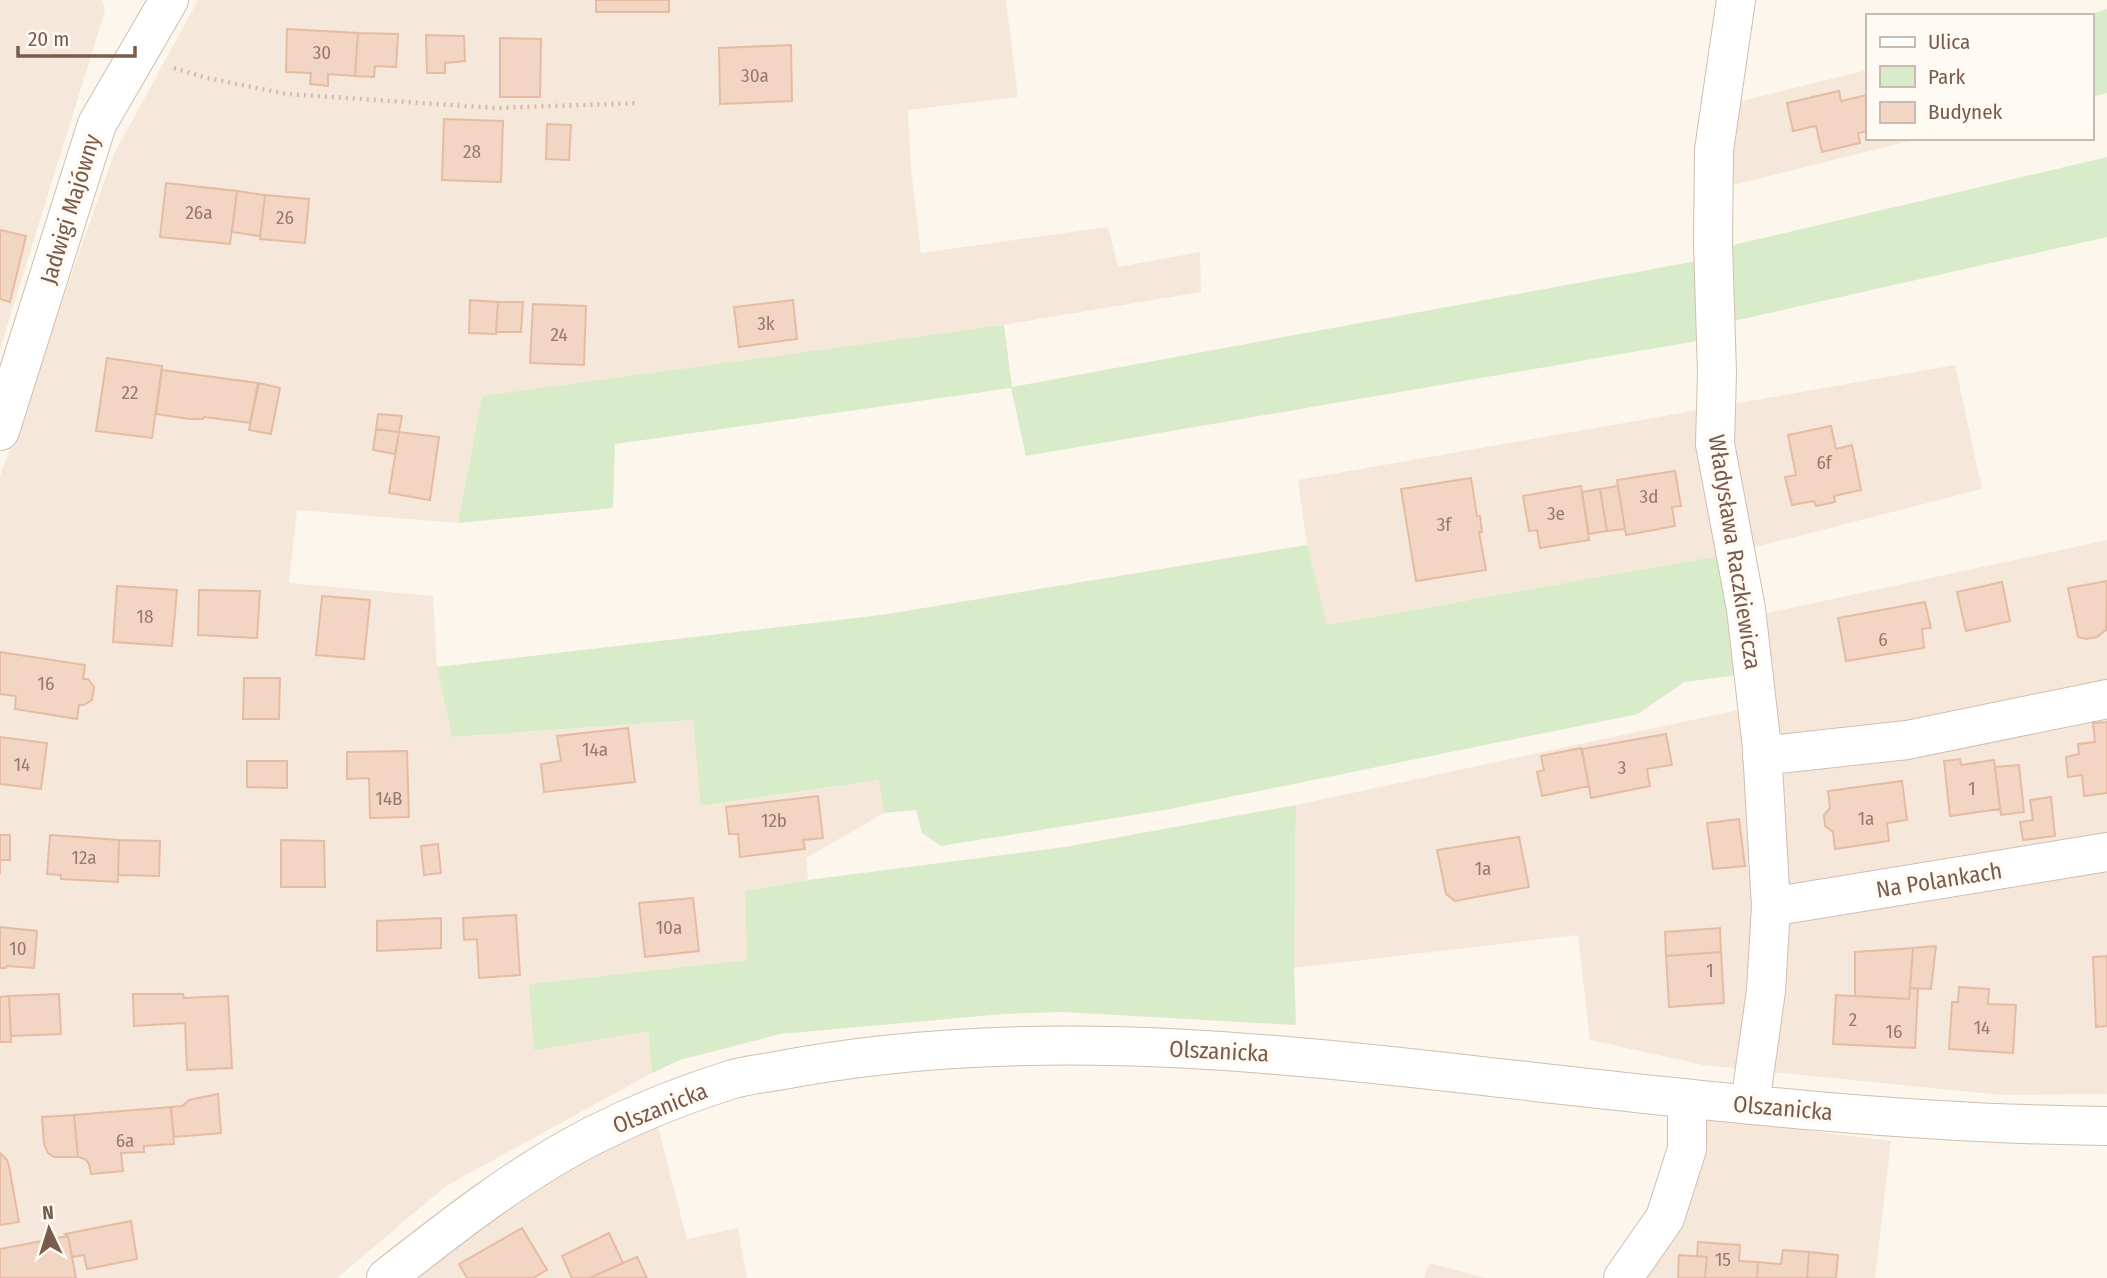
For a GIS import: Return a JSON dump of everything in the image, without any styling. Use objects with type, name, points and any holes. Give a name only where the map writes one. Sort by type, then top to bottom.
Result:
[{"type":"street","points":[[138,0],[142,47]]},
{"type":"street","name":"Jadwigi Majówny","points":[[0,430],[97,124],[169,0]]},
{"type":"street","name":"Władysława Raczkiewicza","points":[[1736,0],[1714,150],[1713,244],[1717,373],[1715,444],[1746,609],[1762,756],[1771,908],[1766,991],[1750,1104]]},
{"type":"street","points":[[1762,756],[1907,740],[2107,699]]},
{"type":"street","name":"Na Polankach","points":[[1771,908],[2107,852]]},
{"type":"street","name":"Olszanicka","points":[[386,1278],[460,1220],[524,1176],[589,1137],[652,1108],[737,1078],[830,1061],[930,1050],[1019,1045],[1133,1046],[1262,1053],[1687,1099],[1905,1118],[2023,1125],[2107,1126]]},
{"type":"street","points":[[1623,1278],[1665,1218],[1687,1149],[1687,1099]]},
{"type":"path","points":[[142,47],[207,78],[287,94],[496,108],[639,103]]},
{"type":"shaded area","points":[[0,0],[102,0],[105,11],[0,349]]},
{"type":"shaded area","points":[[198,0],[1006,0],[1018,97],[908,110],[911,169],[921,253],[1108,227],[1118,267],[1200,252],[1201,292],[631,387],[482,396],[458,523],[297,510],[289,583],[433,596],[437,667],[452,737],[693,720],[702,806],[880,780],[884,813],[806,858],[808,880],[745,891],[747,960],[529,984],[648,1031],[652,1073],[446,1186],[337,1278],[0,1278],[0,476],[114,154]]},
{"type":"shaded area","points":[[1866,70],[1866,140],[1914,140],[1725,187],[1734,103]]},
{"type":"shaded area","points":[[1955,365],[1982,489],[1724,555],[1326,625],[1307,545],[1298,480]]},
{"type":"shaded area","points":[[2107,540],[2107,1094],[2001,1095],[1703,1065],[1590,1040],[1578,935],[1294,968],[1296,805],[1771,703],[1763,614]]},
{"type":"shaded area","points":[[1704,1118],[1891,1141],[1875,1278],[1636,1278]]},
{"type":"shaded area","points":[[657,1123],[687,1239],[738,1228],[747,1278],[408,1278],[560,1172]]},
{"type":"shaded area","points":[[1429,1263],[1486,1278],[1424,1278]]},
{"type":"green space","points":[[2107,9],[2107,93],[2093,96],[2093,14]]},
{"type":"green space","points":[[2107,157],[2107,237],[1725,323],[1725,247]]},
{"type":"green space","points":[[1702,260],[1703,340],[1026,456],[1011,388],[615,444],[613,508],[458,523],[482,396],[1004,325],[1012,387]]},
{"type":"green space","points":[[1307,545],[1327,625],[1724,555],[1740,675],[1684,682],[1638,714],[1170,809],[941,846],[922,833],[916,810],[884,813],[879,780],[701,806],[693,720],[452,737],[437,667],[881,615]]},
{"type":"green space","points":[[1296,805],[1296,1025],[1062,1012],[1004,1014],[780,1034],[680,1060],[652,1073],[648,1031],[534,1050],[529,984],[747,960],[745,891],[808,880],[1065,847]]},
{"type":"building","points":[[596,0],[669,0],[669,12],[596,12]]},
{"type":"building","points":[[287,29],[358,33],[355,76],[328,74],[328,86],[310,84],[311,73],[286,72]]},
{"type":"building","points":[[358,33],[398,34],[396,67],[375,66],[374,77],[355,76]]},
{"type":"building","points":[[426,35],[464,36],[465,61],[445,63],[445,73],[427,73]]},
{"type":"building","points":[[500,38],[541,39],[540,97],[500,97]]},
{"type":"building","points":[[791,45],[792,101],[720,104],[719,48]]},
{"type":"building","points":[[1839,91],[1841,101],[1866,95],[1866,131],[1858,133],[1860,143],[1822,152],[1816,126],[1793,131],[1787,103]]},
{"type":"building","points":[[444,119],[503,121],[501,182],[442,180]]},
{"type":"building","points":[[547,124],[571,125],[569,160],[546,159]]},
{"type":"building","points":[[166,183],[237,191],[230,244],[160,237]]},
{"type":"building","points":[[237,191],[265,195],[260,236],[232,232]]},
{"type":"building","points":[[265,195],[309,199],[305,243],[260,239]]},
{"type":"building","points":[[0,230],[26,236],[10,302],[0,299]]},
{"type":"building","points":[[470,300],[498,302],[496,334],[469,333]]},
{"type":"building","points":[[793,300],[797,339],[739,347],[734,307]]},
{"type":"building","points":[[498,302],[523,302],[521,332],[496,332]]},
{"type":"building","points":[[533,304],[586,306],[584,365],[530,363]]},
{"type":"building","points":[[107,358],[162,366],[152,438],[96,431]]},
{"type":"building","points":[[162,370],[258,383],[250,423],[156,414]]},
{"type":"building","points":[[259,383],[280,388],[271,434],[249,430]]},
{"type":"building","points":[[378,414],[402,416],[399,432],[376,429]]},
{"type":"building","points":[[1831,426],[1836,449],[1852,445],[1861,490],[1834,496],[1835,502],[1816,506],[1814,501],[1792,505],[1785,477],[1796,475],[1788,435]]},
{"type":"building","points":[[376,429],[399,432],[395,454],[373,450]]},
{"type":"building","points":[[399,432],[439,437],[430,500],[389,493]]},
{"type":"building","points":[[1675,471],[1681,506],[1672,507],[1675,526],[1626,535],[1617,480]]},
{"type":"building","points":[[1471,478],[1477,516],[1480,516],[1482,532],[1479,532],[1486,570],[1416,581],[1401,489]]},
{"type":"building","points":[[1581,486],[1589,540],[1540,548],[1537,530],[1529,531],[1523,496]]},
{"type":"building","points":[[1618,486],[1625,529],[1607,531],[1600,489]]},
{"type":"building","points":[[1600,489],[1607,531],[1589,534],[1582,492]]},
{"type":"building","points":[[2107,581],[2106,630],[2097,637],[2078,637],[2068,588]]},
{"type":"building","points":[[2002,582],[2010,621],[1966,631],[1957,592]]},
{"type":"building","points":[[117,586],[177,590],[172,646],[113,642]]},
{"type":"building","points":[[199,590],[260,591],[257,638],[198,635]]},
{"type":"building","points":[[322,596],[370,600],[364,659],[316,655]]},
{"type":"building","points":[[1925,602],[1931,628],[1922,629],[1924,648],[1846,661],[1838,618]]},
{"type":"building","points":[[0,652],[85,665],[83,679],[88,679],[94,687],[92,700],[79,705],[77,719],[15,709],[16,696],[0,694]]},
{"type":"building","points":[[244,678],[280,678],[279,719],[243,719]]},
{"type":"building","points":[[2107,722],[2107,793],[2084,796],[2082,775],[2068,777],[2066,757],[2079,754],[2078,744],[2095,742],[2093,723]]},
{"type":"building","points":[[628,728],[635,782],[544,792],[541,764],[561,761],[557,736]]},
{"type":"building","points":[[1666,734],[1672,765],[1647,769],[1650,786],[1591,798],[1582,749]]},
{"type":"building","points":[[0,737],[47,743],[41,789],[0,784]]},
{"type":"building","points":[[1581,748],[1589,786],[1542,796],[1537,772],[1544,770],[1541,756]]},
{"type":"building","points":[[407,751],[409,817],[370,818],[369,778],[347,779],[347,752]]},
{"type":"building","points":[[1960,759],[1961,765],[1994,760],[2000,809],[1950,816],[1944,761]]},
{"type":"building","points":[[247,761],[287,761],[287,788],[247,787]]},
{"type":"building","points":[[2019,765],[2024,812],[2001,815],[1995,767]]},
{"type":"building","points":[[1902,781],[1907,820],[1887,823],[1889,841],[1835,849],[1833,832],[1825,826],[1824,815],[1830,808],[1828,791]]},
{"type":"building","points":[[818,796],[823,838],[803,840],[805,849],[740,857],[738,834],[729,834],[726,807]]},
{"type":"building","points":[[2051,797],[2055,836],[2023,840],[2020,822],[2033,820],[2030,800]]},
{"type":"building","points":[[1739,819],[1745,866],[1713,869],[1707,823]]},
{"type":"building","points":[[0,835],[10,835],[10,860],[0,860]]},
{"type":"building","points":[[50,835],[119,840],[118,882],[61,879],[61,875],[47,874]]},
{"type":"building","points":[[1519,837],[1529,887],[1455,901],[1446,894],[1437,850]]},
{"type":"building","points":[[119,840],[160,841],[159,876],[118,875]]},
{"type":"building","points":[[281,840],[324,841],[325,887],[281,887]]},
{"type":"building","points":[[438,844],[441,873],[424,875],[421,846]]},
{"type":"building","points":[[693,898],[699,951],[645,957],[639,903]]},
{"type":"building","points":[[516,915],[520,975],[479,978],[477,939],[464,940],[463,918]]},
{"type":"building","points":[[441,918],[441,948],[377,951],[377,921]]},
{"type":"building","points":[[0,927],[37,931],[34,968],[0,968]]},
{"type":"building","points":[[1720,928],[1721,952],[1666,956],[1665,932]]},
{"type":"building","points":[[1936,946],[1931,989],[1910,988],[1913,948]]},
{"type":"building","points":[[1913,948],[1909,999],[1855,996],[1855,952]]},
{"type":"building","points":[[1721,952],[1724,1003],[1669,1007],[1666,956]]},
{"type":"building","points":[[2107,956],[2107,1026],[2096,1027],[2093,957]]},
{"type":"building","points":[[1959,987],[1989,989],[1988,1004],[2016,1005],[2013,1053],[1949,1049],[1952,1002],[1958,1002]]},
{"type":"building","points":[[1910,988],[1918,989],[1915,1048],[1833,1044],[1836,995],[1909,999]]},
{"type":"building","points":[[59,994],[61,1034],[11,1036],[9,996]]},
{"type":"building","points":[[133,994],[183,994],[184,998],[228,996],[232,1068],[187,1070],[185,1023],[134,1026]]},
{"type":"building","points":[[9,996],[11,1042],[0,1042],[0,997]]},
{"type":"building","points":[[218,1094],[221,1133],[174,1137],[171,1107]]},
{"type":"building","points":[[171,1107],[174,1144],[144,1146],[144,1152],[121,1153],[123,1171],[91,1174],[89,1164],[78,1157],[74,1115]]},
{"type":"building","points":[[74,1115],[78,1157],[54,1157],[48,1153],[44,1144],[42,1117]]},
{"type":"building","points":[[0,1153],[9,1166],[19,1222],[0,1225]]},
{"type":"building","points":[[131,1221],[137,1259],[87,1269],[84,1255],[72,1257],[68,1236],[65,1234]]},
{"type":"building","points":[[522,1228],[547,1270],[533,1278],[467,1278],[459,1264]]},
{"type":"building","points":[[609,1233],[623,1263],[589,1278],[572,1278],[562,1256]]},
{"type":"building","points":[[68,1236],[76,1278],[0,1278],[0,1249]]},
{"type":"building","points":[[1698,1242],[1740,1245],[1739,1261],[1758,1262],[1757,1278],[1705,1278],[1707,1257],[1697,1256]]},
{"type":"building","points":[[1783,1250],[1809,1252],[1807,1278],[1757,1278],[1758,1262],[1781,1264]]},
{"type":"building","points":[[1809,1252],[1838,1255],[1836,1278],[1807,1278]]},
{"type":"building","points":[[1679,1255],[1707,1257],[1705,1278],[1678,1278]]},
{"type":"building","points":[[637,1257],[647,1278],[590,1278],[623,1263]]}]
